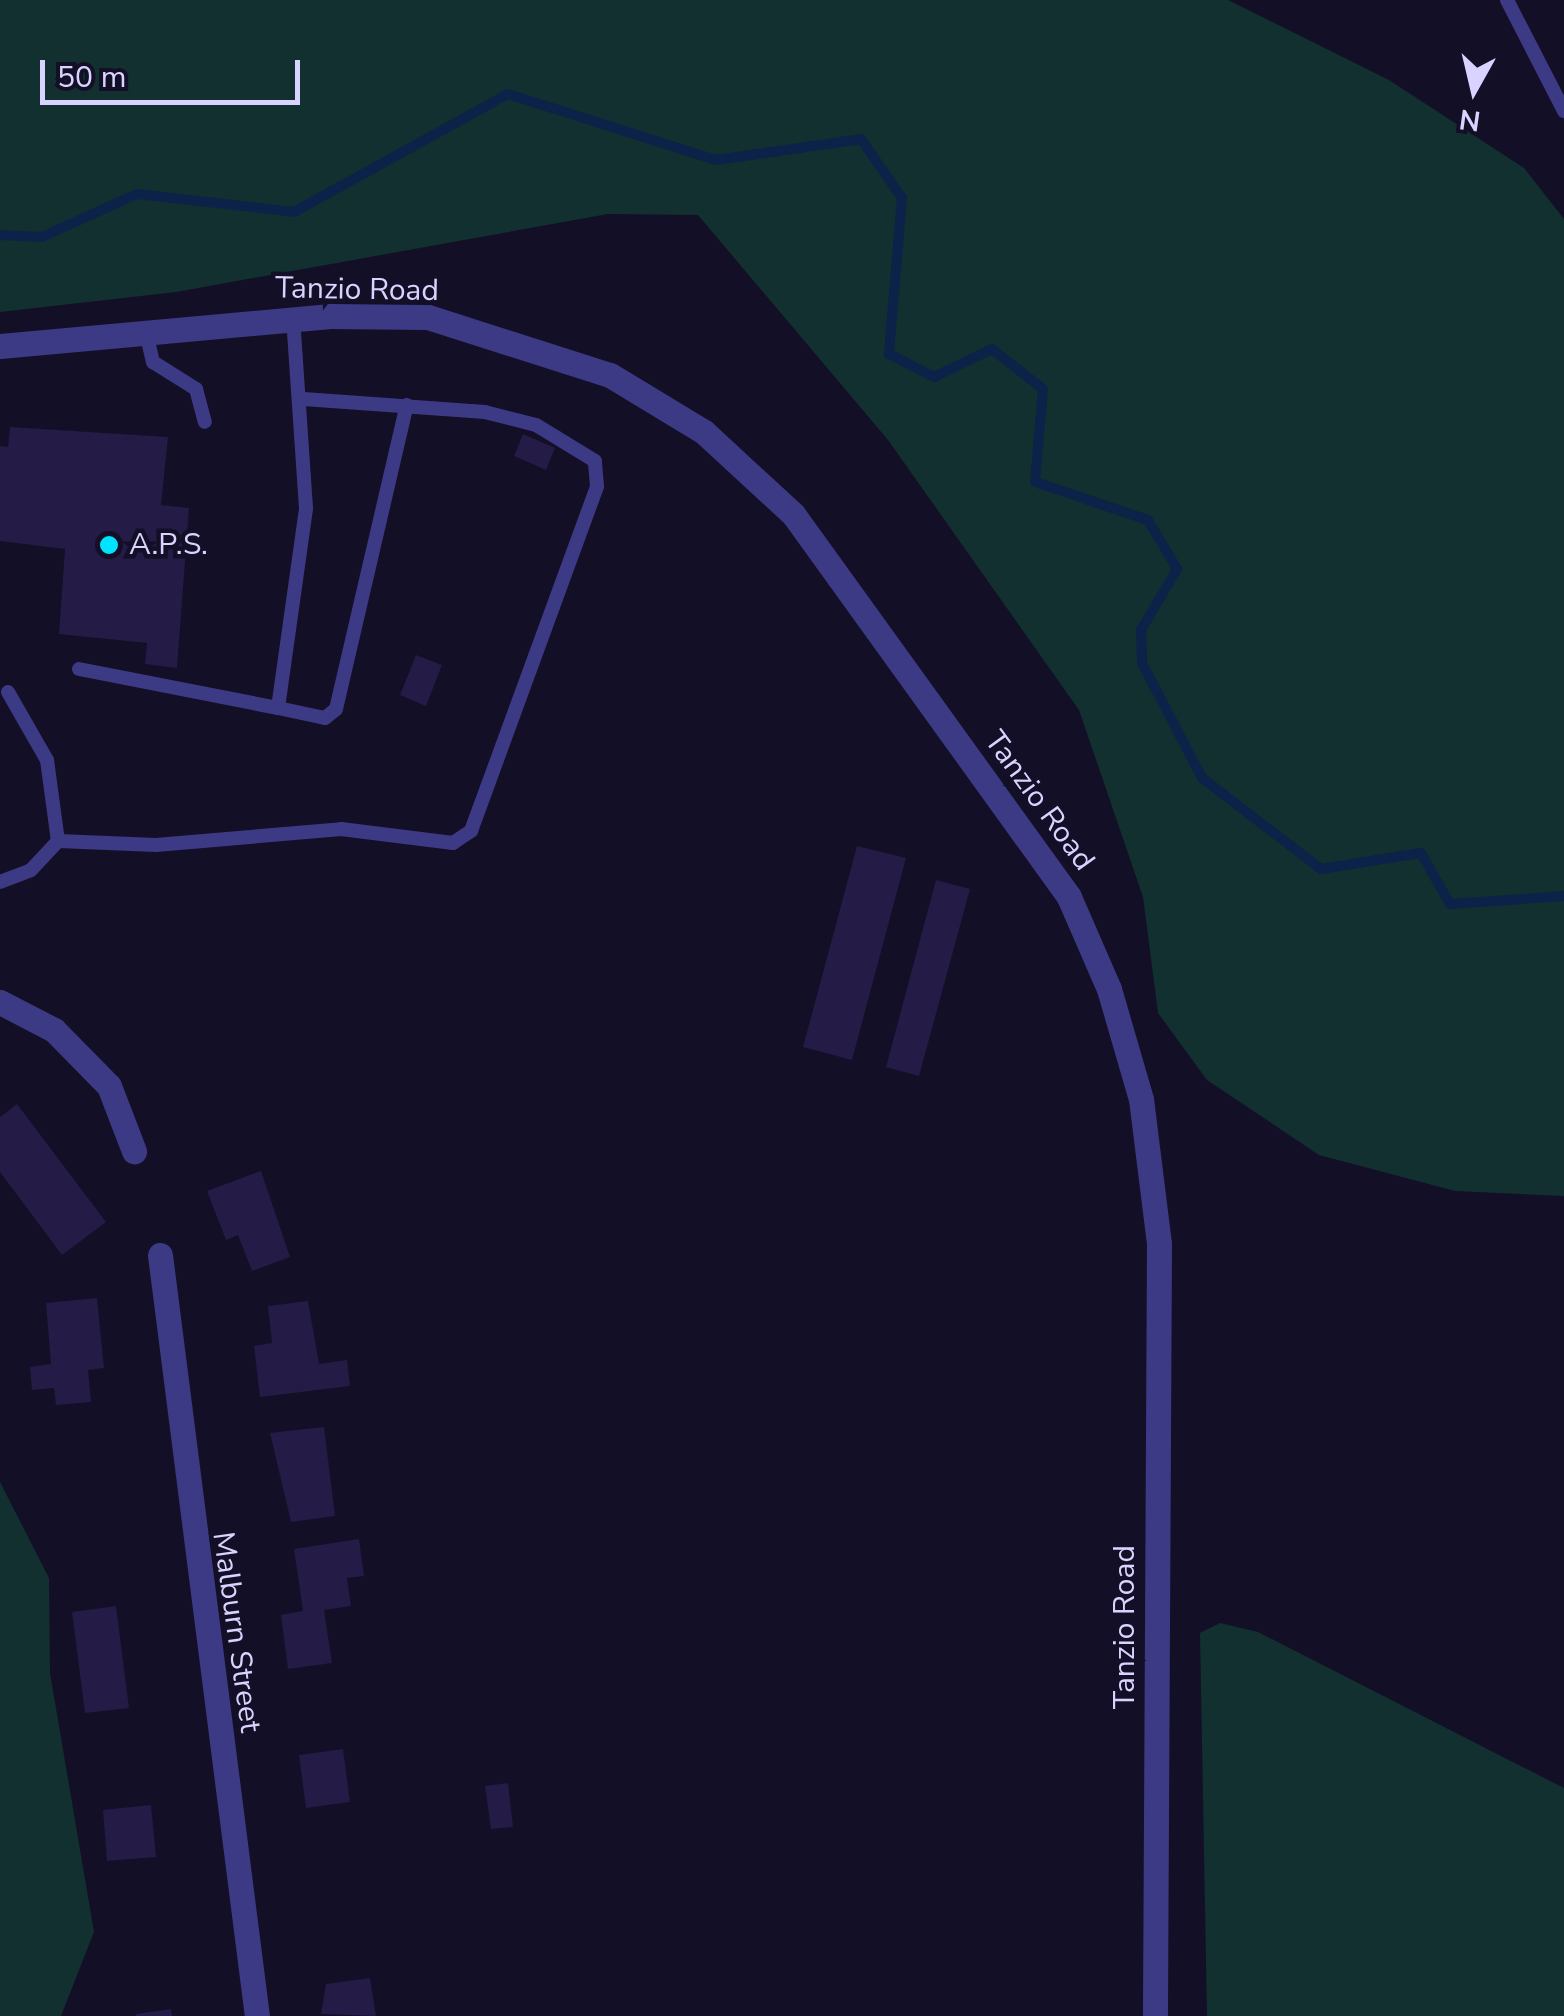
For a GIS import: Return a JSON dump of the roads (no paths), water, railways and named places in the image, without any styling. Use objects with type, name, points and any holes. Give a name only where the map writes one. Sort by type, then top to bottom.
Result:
[{"type":"street","name":"Tanzio Road","points":[[0,346],[293,318],[428,318],[519,340],[610,375],[704,432],[793,514],[1069,897],[1109,988],[1141,1099],[1159,1244],[1155,2016]]},
{"type":"street","points":[[0,1002],[54,1030],[109,1086],[134,1151]]},
{"type":"street","name":"Malburn Street","points":[[160,1255],[257,2016]]},
{"type":"lane","points":[[1507,0],[1564,110]]},
{"type":"lane","points":[[278,708],[302,553],[304,399],[293,318]]},
{"type":"lane","points":[[146,332],[152,362],[196,390],[205,422]]},
{"type":"lane","points":[[0,882],[31,870],[58,841],[156,844],[341,828],[464,841],[599,473],[596,461],[536,425],[407,405],[304,399]]},
{"type":"lane","points":[[79,669],[325,718],[336,709],[407,405]]},
{"type":"lane","points":[[8,692],[47,760],[58,841]]},
{"type":"waterway","points":[[0,235],[42,237],[137,194],[294,212],[508,94],[716,160],[861,139],[902,198],[889,354],[934,377],[992,349],[1043,389],[1035,482],[1148,520],[1177,569],[1141,630],[1142,663],[1202,778],[1321,869],[1421,853],[1450,904],[1564,896]]},
{"type":"place","name":"A.P.S.","points":[[109,545]]}]
